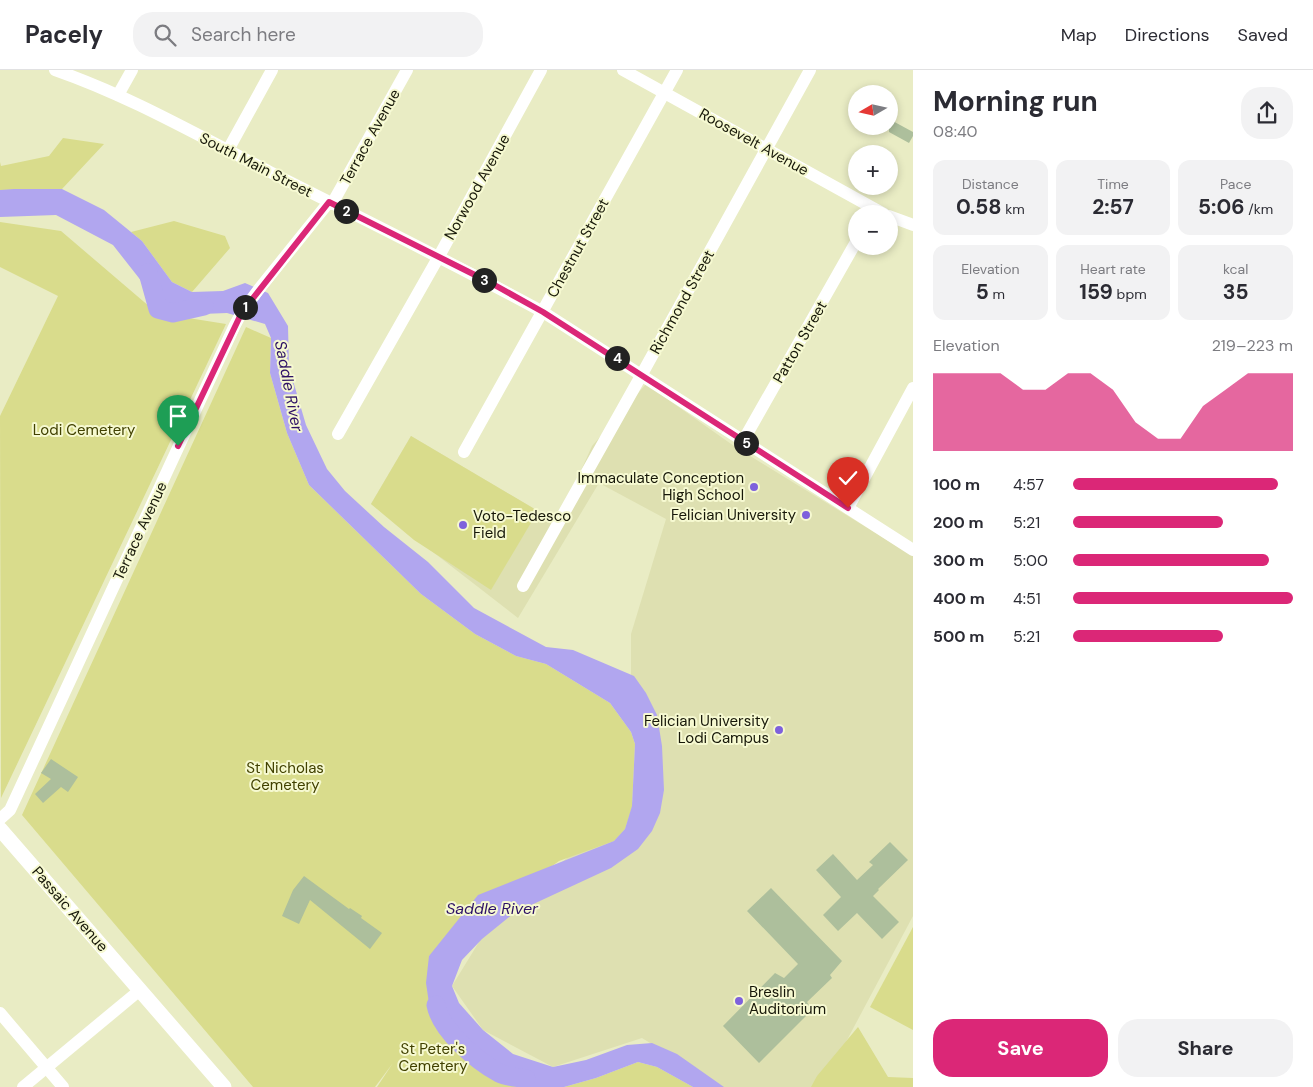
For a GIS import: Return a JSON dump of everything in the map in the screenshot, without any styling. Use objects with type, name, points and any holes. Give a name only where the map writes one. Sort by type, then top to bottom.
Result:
[{"type":"main road","name":"Passaic Avenue","points":[[0,829],[224,1087]]},
{"type":"street","name":"South Main Street","points":[[54,70],[118,95],[438,258],[491,283],[543,312],[913,550]]},
{"type":"street","points":[[118,95],[132,70]]},
{"type":"street","points":[[228,150],[272,70]]},
{"type":"street","name":"Terrace Avenue","points":[[0,819],[10,810],[242,312],[330,203],[407,70]]},
{"type":"street","name":"Norwood Avenue","points":[[338,434],[438,258],[541,70]]},
{"type":"street","name":"Roosevelt Avenue","points":[[623,70],[766,148],[865,205]]},
{"type":"street","name":"Chestnut Street","points":[[464,452],[677,70]]},
{"type":"street","name":"Richmond Street","points":[[523,586],[810,70]]},
{"type":"street","points":[[898,219],[913,225]]},
{"type":"street","name":"Patton Street","points":[[743,441],[849,255]]},
{"type":"street","points":[[848,508],[913,388]]},
{"type":"street","points":[[24,1087],[140,990]]},
{"type":"street","points":[[0,1014],[63,1087]]},
{"type":"shaded area","name":"Felician University Lodi Campus","points":[[646,384],[734,446],[913,556],[913,916],[822,1087],[722,1087],[642,1038],[553,1067],[483,1030],[452,986],[490,924],[659,779],[631,681],[631,634],[666,519],[599,483],[518,618],[371,504],[411,436],[538,511],[556,526],[592,446]]},
{"type":"green space","points":[[63,138],[104,144],[62,189],[0,190],[0,162],[1,166],[49,156]]},
{"type":"green space","points":[[174,221],[225,236],[230,248],[192,292],[172,282],[142,241],[131,232]]},
{"type":"green space","name":"Lodi Cemetery","points":[[0,222],[61,231],[157,313],[226,324],[1,798],[0,416],[58,296],[0,267]]},
{"type":"green space","name":"St Nicholas Cemetery","points":[[246,327],[271,338],[270,373],[287,433],[309,485],[421,594],[475,634],[516,656],[546,664],[610,703],[631,732],[635,744],[632,807],[625,829],[614,841],[559,861],[429,956],[473,1057],[525,1087],[377,1087],[393,1063],[375,1087],[253,1087],[22,815]]},
{"type":"green space","name":"Voto-Tedesco Field","points":[[411,436],[538,511],[491,590],[414,540],[371,504]]},
{"type":"green space","points":[[913,927],[913,1030],[870,1007]]},
{"type":"green space","points":[[858,1027],[888,1077],[913,1078],[913,1087],[811,1087],[817,1076]]},
{"type":"green space","points":[[638,1062],[657,1067],[693,1087],[564,1087],[596,1078]]},
{"type":"water","name":"Saddle River","points":[[62,189],[104,210],[142,241],[172,282],[192,292],[223,291],[245,283],[268,293],[288,326],[289,367],[306,425],[327,469],[345,491],[384,527],[428,562],[474,608],[546,647],[573,650],[634,676],[646,693],[657,715],[662,746],[664,790],[660,813],[652,831],[638,849],[611,868],[514,913],[482,939],[462,960],[452,986],[459,1003],[483,1030],[513,1054],[553,1067],[586,1060],[627,1045],[652,1043],[677,1054],[724,1087],[693,1087],[657,1067],[638,1062],[596,1078],[564,1087],[525,1087],[473,1057],[430,1010],[426,983],[429,956],[478,895],[614,841],[625,829],[632,806],[635,744],[631,732],[610,703],[546,664],[516,656],[475,634],[421,594],[309,485],[287,433],[270,373],[271,338],[265,324],[227,313],[202,314],[175,311],[157,301],[113,245],[56,215],[0,217],[0,190]]},
{"type":"building","points":[[898,124],[913,132],[909,143],[894,135],[898,135]]},
{"type":"building","points":[[51,759],[78,777],[68,792],[61,787],[43,803],[35,794],[51,779],[41,773]]},
{"type":"building","points":[[890,842],[908,860],[873,896],[899,922],[882,939],[857,913],[838,931],[823,915],[841,897],[816,870],[833,854],[857,880],[873,865],[869,862]]},
{"type":"building","points":[[304,876],[349,909],[362,916],[361,918],[382,933],[370,949],[310,900],[299,924],[282,916],[293,890]]},
{"type":"building","points":[[771,888],[842,961],[830,975],[832,978],[807,1002],[812,1010],[759,1063],[723,1026],[775,973],[784,978],[798,964],[747,911]]},
{"type":"waterway","name":"Saddle River","points":[[148,273],[158,309],[173,313],[204,306]]},
{"type":"waterway","name":"Saddle River","points":[[436,1005],[439,1015],[452,1035],[471,1053],[499,1073],[526,1079]]},
{"type":"place","name":"Immaculate Conception High School","points":[[754,487]]},
{"type":"place","name":"Felician University","points":[[806,515]]},
{"type":"place","name":"Voto-Tedesco Field","points":[[463,525]]},
{"type":"place","name":"Felician University Lodi Campus","points":[[779,730]]},
{"type":"place","name":"Breslin Auditorium","points":[[739,1001]]},
{"type":"route","points":[[178,446],[242,312],[329,202],[491,283],[543,312],[848,508]]},
{"type":"park label","name":"St Peter's Cemetery","points":[[433,1058]]}]
